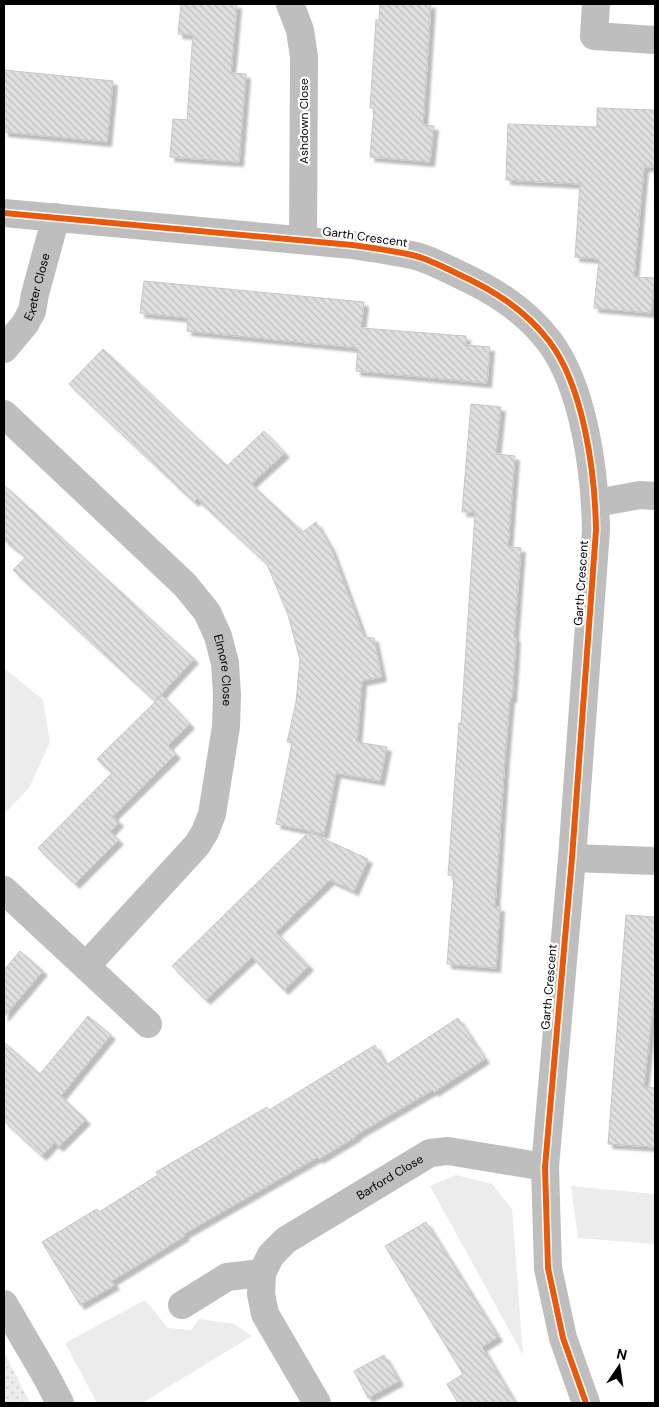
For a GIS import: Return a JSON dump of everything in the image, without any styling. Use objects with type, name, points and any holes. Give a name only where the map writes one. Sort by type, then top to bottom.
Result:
[{"type":"street","name":"Ashdown Close","points":[[290,4],[300,30],[304,57],[303,240]]},
{"type":"street","points":[[596,4],[594,36],[655,40]]},
{"type":"street","name":"Garth Crescent","points":[[4,213],[303,240],[386,250],[418,257],[478,282],[504,298],[529,318],[550,342],[568,373],[579,407],[594,479],[596,530],[572,858],[545,1167],[548,1268],[563,1338],[586,1403]]},
{"type":"street","name":"Exeter Close","points":[[4,349],[25,324],[32,311],[56,217]]},
{"type":"street","name":"Elmore Close","points":[[4,414],[185,585],[207,612],[218,636],[225,663],[226,726],[212,814],[205,832],[197,845],[86,966]]},
{"type":"street","points":[[596,503],[640,495],[655,496]]},
{"type":"street","points":[[572,858],[655,861]]},
{"type":"street","points":[[4,890],[148,1024]]},
{"type":"street","name":"Barford Close","points":[[317,1403],[265,1314],[261,1294],[262,1273],[271,1255],[286,1240],[430,1153],[448,1151],[545,1167]]},
{"type":"street","points":[[182,1305],[227,1277],[262,1273]]},
{"type":"street","points":[[4,1304],[60,1403]]},
{"type":"shaded area","points":[[4,668],[43,700],[50,742],[29,788],[4,814]]},
{"type":"shaded area","points":[[456,1175],[492,1184],[512,1209],[523,1355],[430,1186]]},
{"type":"shaded area","points":[[571,1186],[655,1194],[655,1244],[578,1238]]},
{"type":"shaded area","points":[[145,1300],[168,1328],[191,1330],[199,1319],[234,1324],[252,1336],[142,1403],[97,1403],[65,1343]]},
{"type":"shaded area","points":[[4,1352],[30,1403],[4,1403]]},
{"type":"building","points":[[181,4],[237,4],[231,73],[246,74],[239,162],[170,157],[173,119],[187,120],[193,35],[178,34]]},
{"type":"building","points":[[380,4],[431,4],[423,125],[434,126],[430,162],[370,157],[374,108],[370,108],[376,20],[379,20]]},
{"type":"building","points":[[4,70],[113,81],[107,142],[4,132]]},
{"type":"building","points":[[597,108],[655,110],[655,167],[644,167],[634,277],[655,278],[651,313],[594,308],[599,259],[575,257],[580,184],[506,180],[508,124],[597,127]]},
{"type":"building","points":[[144,281],[364,302],[361,328],[466,336],[466,345],[490,347],[487,383],[356,371],[358,348],[187,331],[188,318],[140,313]]},
{"type":"building","points":[[103,349],[227,466],[264,431],[285,453],[251,484],[303,532],[316,522],[331,548],[364,637],[374,638],[382,677],[362,681],[357,742],[387,747],[380,781],[336,773],[324,834],[276,824],[292,743],[287,742],[296,702],[300,660],[288,615],[267,564],[197,499],[194,502],[69,384]]},
{"type":"building","points":[[471,404],[501,407],[496,454],[515,456],[508,547],[521,548],[514,638],[516,638],[512,698],[510,698],[505,757],[495,907],[500,907],[496,968],[447,964],[454,876],[448,875],[459,723],[461,723],[475,512],[462,512]]},
{"type":"building","points":[[4,485],[194,659],[155,701],[13,570],[26,557],[4,540]]},
{"type":"building","points":[[162,695],[190,724],[168,746],[176,754],[113,816],[119,822],[110,832],[119,840],[75,884],[38,848],[112,773],[97,759]]},
{"type":"building","points":[[309,832],[368,859],[354,891],[330,880],[276,932],[309,966],[284,990],[252,957],[206,1000],[172,966]]},
{"type":"building","points":[[626,915],[655,917],[655,985],[644,1087],[655,1088],[655,1147],[608,1144]]},
{"type":"building","points":[[20,951],[43,971],[4,1017],[4,970]]},
{"type":"building","points":[[88,1016],[111,1035],[61,1096],[86,1120],[59,1147],[54,1143],[42,1156],[4,1121],[4,1042],[40,1074]]},
{"type":"building","points":[[458,1018],[485,1059],[434,1092],[433,1090],[319,1159],[318,1157],[184,1234],[185,1236],[112,1281],[115,1285],[80,1305],[42,1242],[97,1209],[99,1212],[158,1175],[156,1172],[267,1107],[269,1110],[375,1045],[386,1065]]},
{"type":"building","points":[[426,1222],[498,1337],[482,1347],[515,1403],[458,1403],[447,1384],[463,1374],[385,1246]]},
{"type":"building","points":[[384,1355],[399,1381],[368,1398],[354,1371]]},
{"type":"cycle path","points":[[4,213],[352,245],[416,256],[471,280],[496,294],[529,319],[549,341],[561,360],[571,382],[585,431],[593,483],[596,530],[572,858],[545,1167],[548,1268],[563,1338],[586,1403]]}]
